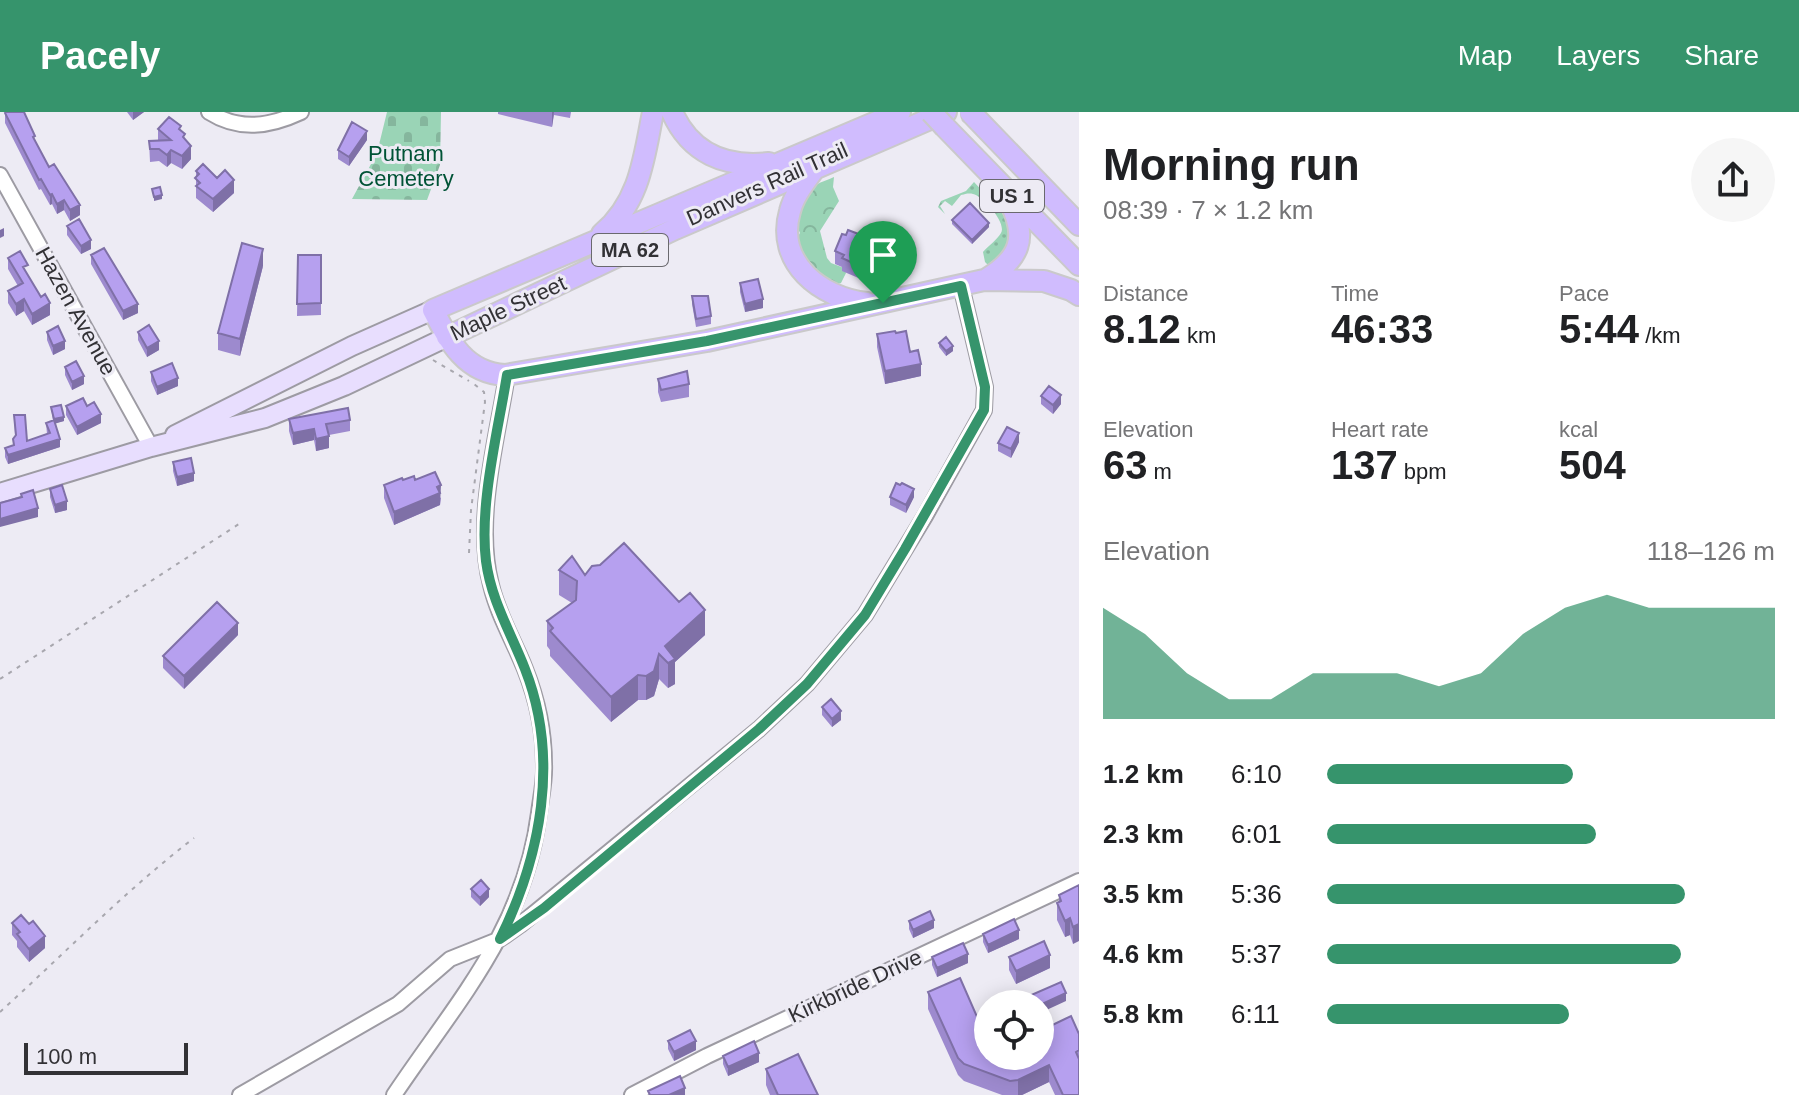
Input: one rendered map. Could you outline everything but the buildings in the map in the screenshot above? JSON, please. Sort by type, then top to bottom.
[{"type":"main road","points":[[586,246],[620,217],[634,195],[653,112]]},
{"type":"main road","points":[[672,112],[695,147],[711,156],[729,162],[756,164],[809,161],[788,216],[788,237],[794,258],[808,278],[824,290],[848,300],[883,303]]},
{"type":"main road","name":"Maple Street","points":[[0,493],[151,447],[240,425],[308,402],[451,343],[900,112]]},
{"type":"main road","name":"US 1","points":[[971,113],[1079,225]]},
{"type":"main road","name":"Maple Street","points":[[151,447],[339,352],[586,246],[809,161],[941,117]]},
{"type":"main road","name":"US 1","points":[[941,117],[994,178],[1079,265]]},
{"type":"main road","points":[[984,280],[1015,255],[1020,234],[1015,211],[994,178]]},
{"type":"main road","points":[[1049,194],[1079,214]]},
{"type":"main road","points":[[433,310],[463,358],[480,370],[507,375],[680,346],[984,280],[1044,281],[1079,295]]},
{"type":"street","points":[[209,112],[223,121],[252,126],[283,120],[301,112]]},
{"type":"street","name":"Hazen Avenue","points":[[0,175],[151,447]]},
{"type":"street","points":[[240,1095],[398,1004],[450,959],[500,939],[544,908],[759,729],[807,684],[865,615],[984,410],[985,387],[961,286]]},
{"type":"street","points":[[394,1095],[482,970],[500,939],[523,888],[536,838],[544,765],[533,691],[499,612],[486,563],[485,521],[507,375]]},
{"type":"street","name":"Kirkbride Drive","points":[[632,1095],[707,1056],[1079,881]]},
{"type":"path","points":[[451,343],[433,360],[476,385],[484,392],[485,402],[471,510],[469,553]]},
{"type":"path","points":[[0,679],[242,522]]},
{"type":"path","points":[[0,1012],[135,885],[194,838]]},
{"type":"green space","name":"Putnam Cemetery","points":[[387,112],[441,112],[440,165],[427,200],[352,199],[377,153]]},
{"type":"green space","points":[[834,177],[833,187],[839,201],[820,231],[827,258],[844,268],[846,273],[841,283],[835,285],[811,268],[812,264],[802,254],[797,238],[800,233],[797,213],[806,194],[816,185]]},
{"type":"green space","points":[[974,182],[1002,213],[1011,234],[1002,255],[989,266],[983,252],[1002,229],[993,210],[970,194],[961,195],[952,206],[945,201],[940,206],[945,214],[938,207],[941,201],[966,191]]},
{"type":"route","points":[[961,286],[986,398],[980,420],[892,572],[853,631],[807,684],[759,729],[544,908],[500,939],[523,888],[530,863],[536,838],[544,765],[533,691],[499,612],[486,563],[485,521],[507,375],[680,346],[883,303],[961,286]]}]
